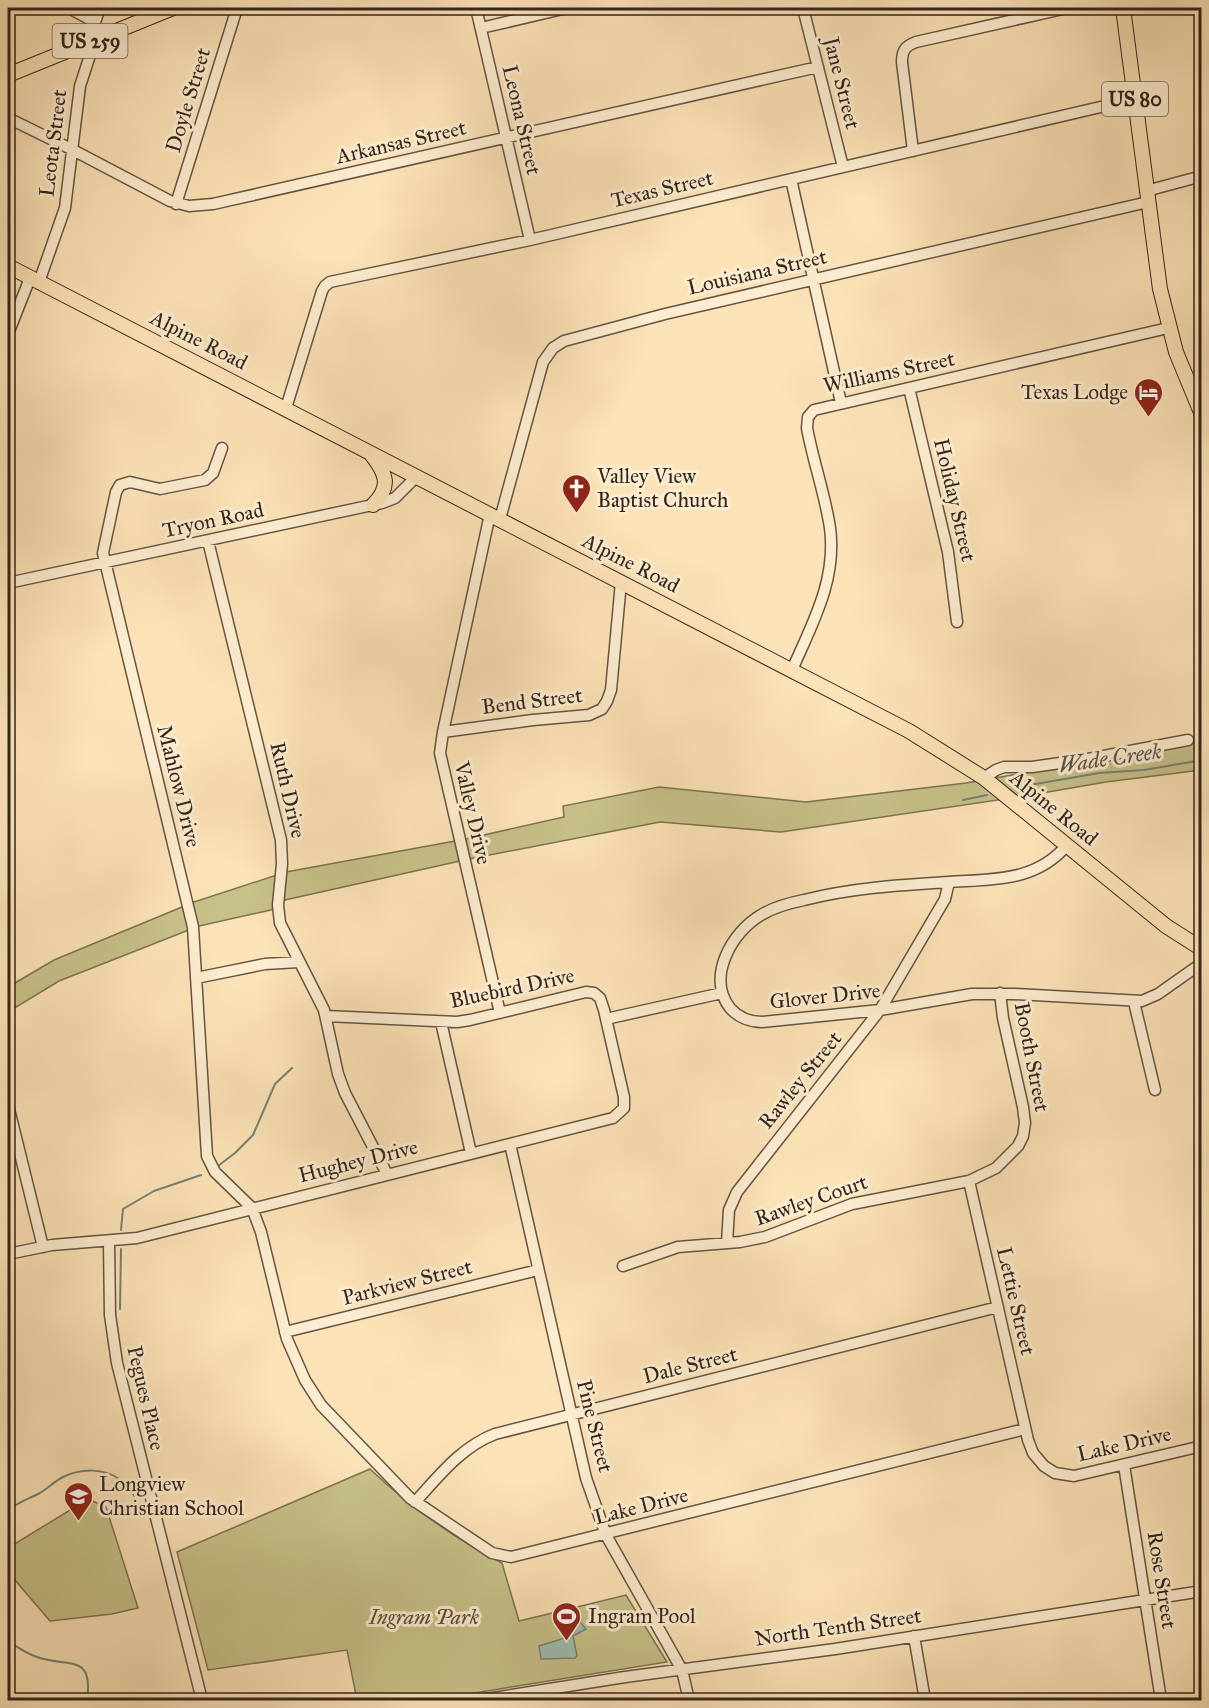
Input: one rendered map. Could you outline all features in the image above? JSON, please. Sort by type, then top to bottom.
[{"type":"main road","name":"US 259","points":[[8,75],[173,8]]},
{"type":"main road","name":"US 80","points":[[1123,8],[1157,275],[1168,328],[1202,415]]},
{"type":"main road","name":"Alpine Road","points":[[8,266],[921,737],[984,778],[1166,926],[1202,949]]},
{"type":"main road","points":[[370,452],[380,465],[385,484],[383,492],[373,505]]},
{"type":"street","points":[[69,8],[95,22]]},
{"type":"street","name":"Leota Street","points":[[8,334],[65,208],[80,86],[94,40],[95,22],[100,8]]},
{"type":"street","name":"Doyle Street","points":[[177,204],[237,8]]},
{"type":"street","name":"Leona Street","points":[[476,8],[530,240]]},
{"type":"street","points":[[481,28],[567,8]]},
{"type":"street","name":"Jane Street","points":[[803,8],[843,167]]},
{"type":"street","points":[[912,151],[902,62],[903,51],[909,45],[1067,8]]},
{"type":"street","name":"Arkansas Street","points":[[8,118],[177,204],[189,206],[213,204],[818,67]]},
{"type":"street","name":"Texas Street","points":[[286,408],[322,291],[327,283],[530,240],[1135,99]]},
{"type":"street","name":"Louisiana Street","points":[[495,517],[543,362],[556,345],[574,337],[665,314],[1147,196],[1202,176]]},
{"type":"street","points":[[791,179],[841,403]]},
{"type":"street","name":"Williams Street","points":[[792,670],[821,604],[831,558],[829,522],[807,431],[810,414],[817,408],[1168,328]]},
{"type":"street","name":"Holiday Street","points":[[909,388],[948,552],[957,622]]},
{"type":"street","name":"Mahlow Drive","points":[[222,448],[213,473],[206,480],[166,489],[130,482],[120,485],[116,492],[104,546],[104,563],[191,917],[207,1156],[215,1172],[252,1208]]},
{"type":"street","name":"Tryon Road","points":[[8,584],[373,505],[395,498],[417,476]]},
{"type":"street","name":"Valley Drive","points":[[495,517],[440,748],[441,762],[501,1013]]},
{"type":"street","name":"Ruth Drive","points":[[208,541],[281,840],[282,864],[278,906],[280,923],[326,1016],[341,1083],[387,1174]]},
{"type":"street","name":"Bend Street","points":[[443,732],[533,720],[579,717],[594,714],[602,709],[611,690],[621,582]]},
{"type":"street","points":[[984,778],[1004,767],[1032,767],[1188,740]]},
{"type":"street","points":[[606,1019],[722,993],[721,970],[728,950],[745,927],[768,911],[781,906],[842,891],[1002,878],[1023,874],[1051,861],[1067,845]]},
{"type":"street","name":"Rawley Street","points":[[727,1243],[729,1210],[736,1192],[880,1010],[945,899],[949,882]]},
{"type":"street","points":[[196,978],[270,964],[299,962]]},
{"type":"street","name":"Glover Drive","points":[[722,993],[735,1013],[758,1022],[880,1010],[963,995],[1000,993],[1134,1002],[1146,1000],[1158,994],[1202,963]]},
{"type":"street","name":"Bluebird Drive","points":[[326,1016],[441,1022],[470,1020],[592,992],[600,998],[606,1019]]},
{"type":"street","name":"Booth Street","points":[[1000,993],[1003,1018],[1023,1107],[1025,1128]]},
{"type":"street","points":[[1134,1002],[1155,1090]]},
{"type":"street","name":"Hughey Drive","points":[[8,1254],[43,1247],[137,1238],[613,1118],[622,1111],[624,1097],[606,1019]]},
{"type":"street","points":[[441,1022],[471,1153]]},
{"type":"street","points":[[8,1106],[43,1247]]},
{"type":"street","name":"Rawley Court","points":[[623,1266],[674,1248],[771,1236],[837,1208],[858,1202],[969,1181],[986,1174],[1008,1159],[1018,1146],[1025,1128]]},
{"type":"street","name":"Pine Street","points":[[510,1144],[586,1478],[606,1535],[682,1670],[689,1701]]},
{"type":"street","name":"Lettie Street","points":[[969,1181],[1025,1429]]},
{"type":"street","name":"Lake Drive","points":[[252,1208],[261,1232],[285,1332],[300,1370],[321,1405],[405,1494],[499,1556],[522,1556],[1025,1429],[1029,1444],[1044,1466],[1055,1473],[1079,1476],[1202,1446]]},
{"type":"street","name":"Pegues Place","points":[[109,1241],[110,1315],[117,1363],[202,1701]]},
{"type":"street","name":"Parkview Street","points":[[285,1332],[538,1270]]},
{"type":"street","name":"Dale Street","points":[[415,1502],[460,1455],[479,1441],[500,1432],[998,1307]]},
{"type":"street","name":"Rose Street","points":[[1124,1465],[1161,1701]]},
{"type":"street","name":"North Tenth Street","points":[[480,1701],[1202,1591]]},
{"type":"street","points":[[914,1636],[925,1701]]},
{"type":"green space","points":[[1201,742],[1201,770],[1106,782],[781,832],[660,822],[469,859],[285,900],[271,910],[199,926],[59,981],[8,1012],[8,987],[54,960],[194,902],[286,872],[466,839],[564,817],[563,806],[659,787],[806,802],[966,783]]},
{"type":"green space","name":"Ingram Park","points":[[370,1469],[433,1521],[502,1563],[519,1621],[626,1595],[667,1662],[431,1700],[357,1700],[347,1650],[208,1670],[177,1552]]},
{"type":"green space","points":[[88,1499],[106,1507],[138,1608],[112,1614],[50,1621],[8,1572],[8,1548]]},
{"type":"shaded area","points":[[570,1619],[580,1622],[586,1629],[573,1636],[577,1656],[575,1658],[541,1659],[539,1646],[568,1637]]},
{"type":"waterway","name":"Wade Creek","points":[[1024,786],[1099,773],[1144,770],[1202,760]]},
{"type":"waterway","name":"Wade Creek","points":[[963,800],[987,795]]},
{"type":"waterway","points":[[218,1166],[253,1135],[275,1084],[292,1068]]},
{"type":"waterway","points":[[121,1230],[123,1209],[154,1191],[201,1175]]},
{"type":"waterway","points":[[120,1309],[121,1249]]},
{"type":"waterway","points":[[8,1511],[40,1493],[57,1480],[85,1471],[100,1471],[114,1476],[121,1480],[136,1498],[142,1498]]},
{"type":"waterway","points":[[8,1641],[33,1656],[82,1668],[88,1685],[87,1700]]},
{"type":"place","name":"Texas Lodge","points":[[1149,418]]},
{"type":"place","name":"Valley View Baptist Church","points":[[576,514]]},
{"type":"place","name":"Longview Christian School","points":[[78,1522]]},
{"type":"place","name":"Ingram Pool","points":[[567,1642]]}]
